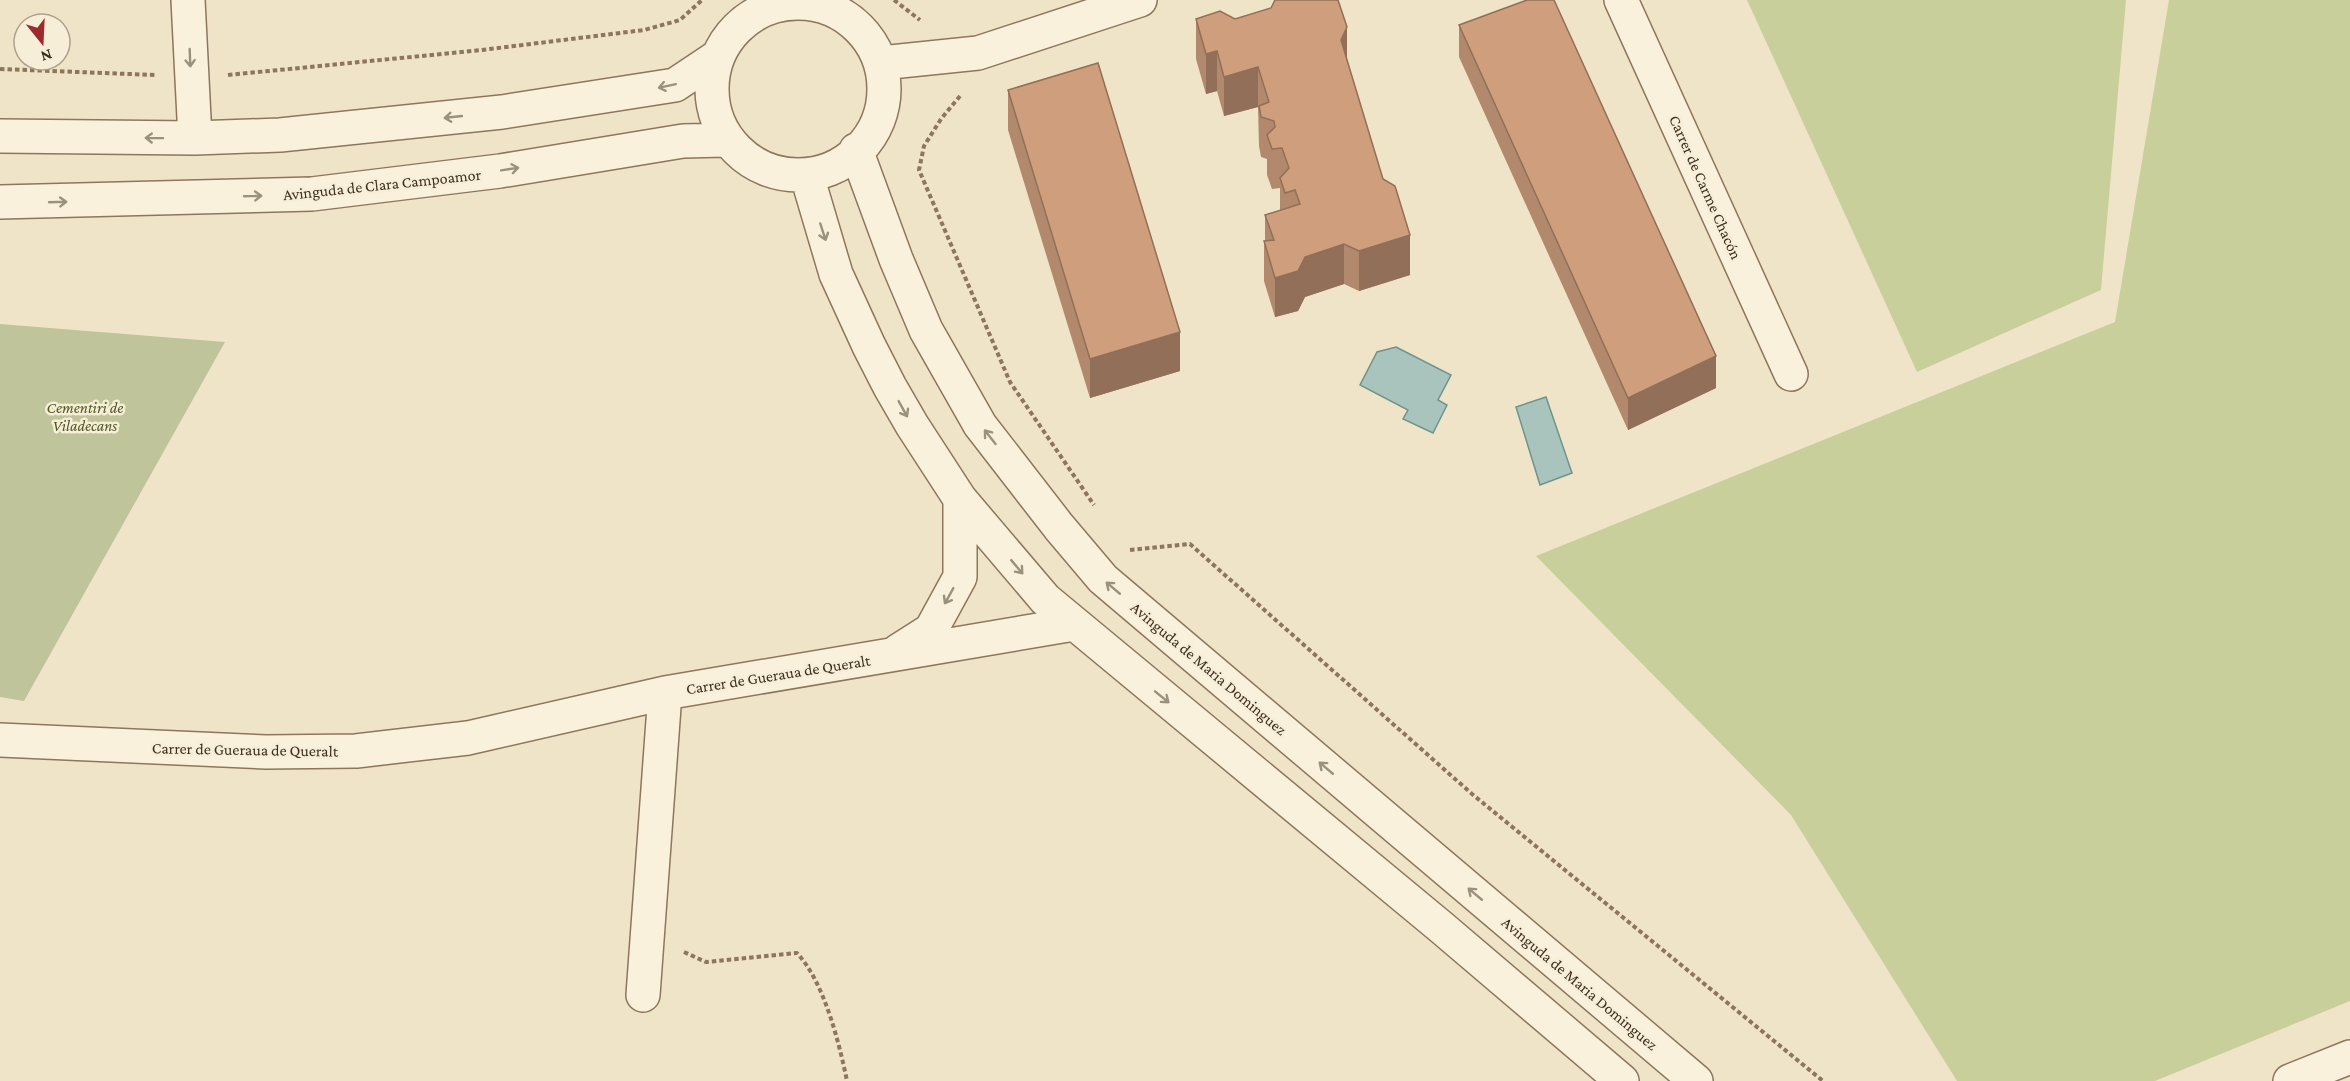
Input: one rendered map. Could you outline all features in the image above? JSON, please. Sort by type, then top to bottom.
[{"type":"street","points":[[188,0],[195,138]]},
{"type":"street","points":[[881,63],[978,53],[1140,0]]},
{"type":"street","name":"Carrer de Carme Chacón","points":[[1621,0],[1791,374]]},
{"type":"street","points":[[0,136],[195,138],[280,135],[502,112],[640,91],[675,85],[717,57],[732,36],[750,18],[775,4],[800,3],[826,7],[834,11],[850,20],[869,39],[881,63],[884,87],[881,110],[871,132],[856,150],[836,166],[807,176],[783,175],[762,169],[741,158],[725,140],[715,109],[712,83],[717,57]]},
{"type":"street","name":"Avinguda de Clara Campoamor","points":[[0,202],[312,195],[501,171],[683,141],[725,140]]},
{"type":"street","name":"Avinguda de Maria Dominguez","points":[[856,150],[896,259],[936,349],[981,425],[1059,527],[1103,579],[1696,1081]]},
{"type":"street","points":[[807,176],[836,274],[868,346],[912,425],[960,499],[1045,600],[1442,927],[1622,1081]]},
{"type":"street","name":"Carrer de Gueraua de Queralt","points":[[892,655],[931,630],[960,577],[960,499]]},
{"type":"street","name":"Carrer de Gueraua de Queralt","points":[[0,740],[266,752],[356,751],[468,738],[664,693],[1074,624]]},
{"type":"street","name":"Carrer de Gueraua de Queralt","points":[[643,995],[664,693]]},
{"type":"street","points":[[2290,1081],[2350,1056]]},
{"type":"path","points":[[0,69],[191,76],[239,74],[482,50],[644,30],[680,20],[702,0]]},
{"type":"path","points":[[894,0],[917,19],[928,22]]},
{"type":"path","points":[[978,53],[981,89],[957,97],[924,146],[919,170],[1010,382],[1100,513]]},
{"type":"path","points":[[1127,550],[1190,544],[1472,794],[1822,1081]]},
{"type":"path","points":[[648,936],[706,962],[797,953],[808,966],[839,1039],[848,1081]]},
{"type":"green space","points":[[1747,0],[2126,0],[2101,290],[1917,372]]},
{"type":"green space","points":[[2169,0],[2350,0],[2350,1001],[2155,1081],[1957,1081],[1791,815],[1536,556],[2115,322]]},
{"type":"green space","name":"Cementiri de Viladecans","points":[[0,324],[225,342],[24,701],[0,697]]},
{"type":"water","points":[[1396,347],[1451,375],[1438,400],[1447,405],[1433,433],[1403,419],[1408,410],[1360,385],[1377,352]]},
{"type":"water","points":[[1546,397],[1572,473],[1540,485],[1516,407]]},
{"type":"building","points":[[1275,0],[1338,0],[1347,27],[1341,40],[1383,179],[1395,186],[1410,235],[1359,251],[1344,244],[1305,257],[1298,271],[1275,278],[1264,241],[1274,240],[1265,215],[1300,204],[1295,190],[1285,193],[1280,178],[1289,168],[1282,148],[1272,149],[1267,135],[1275,127],[1274,121],[1261,117],[1259,106],[1269,102],[1258,67],[1224,77],[1217,51],[1206,54],[1196,19],[1220,11],[1235,19],[1271,8]]},
{"type":"building","points":[[1527,0],[1554,0],[1716,356],[1628,398],[1459,25]]},
{"type":"building","points":[[1098,63],[1180,332],[1090,359],[1008,90]]}]
